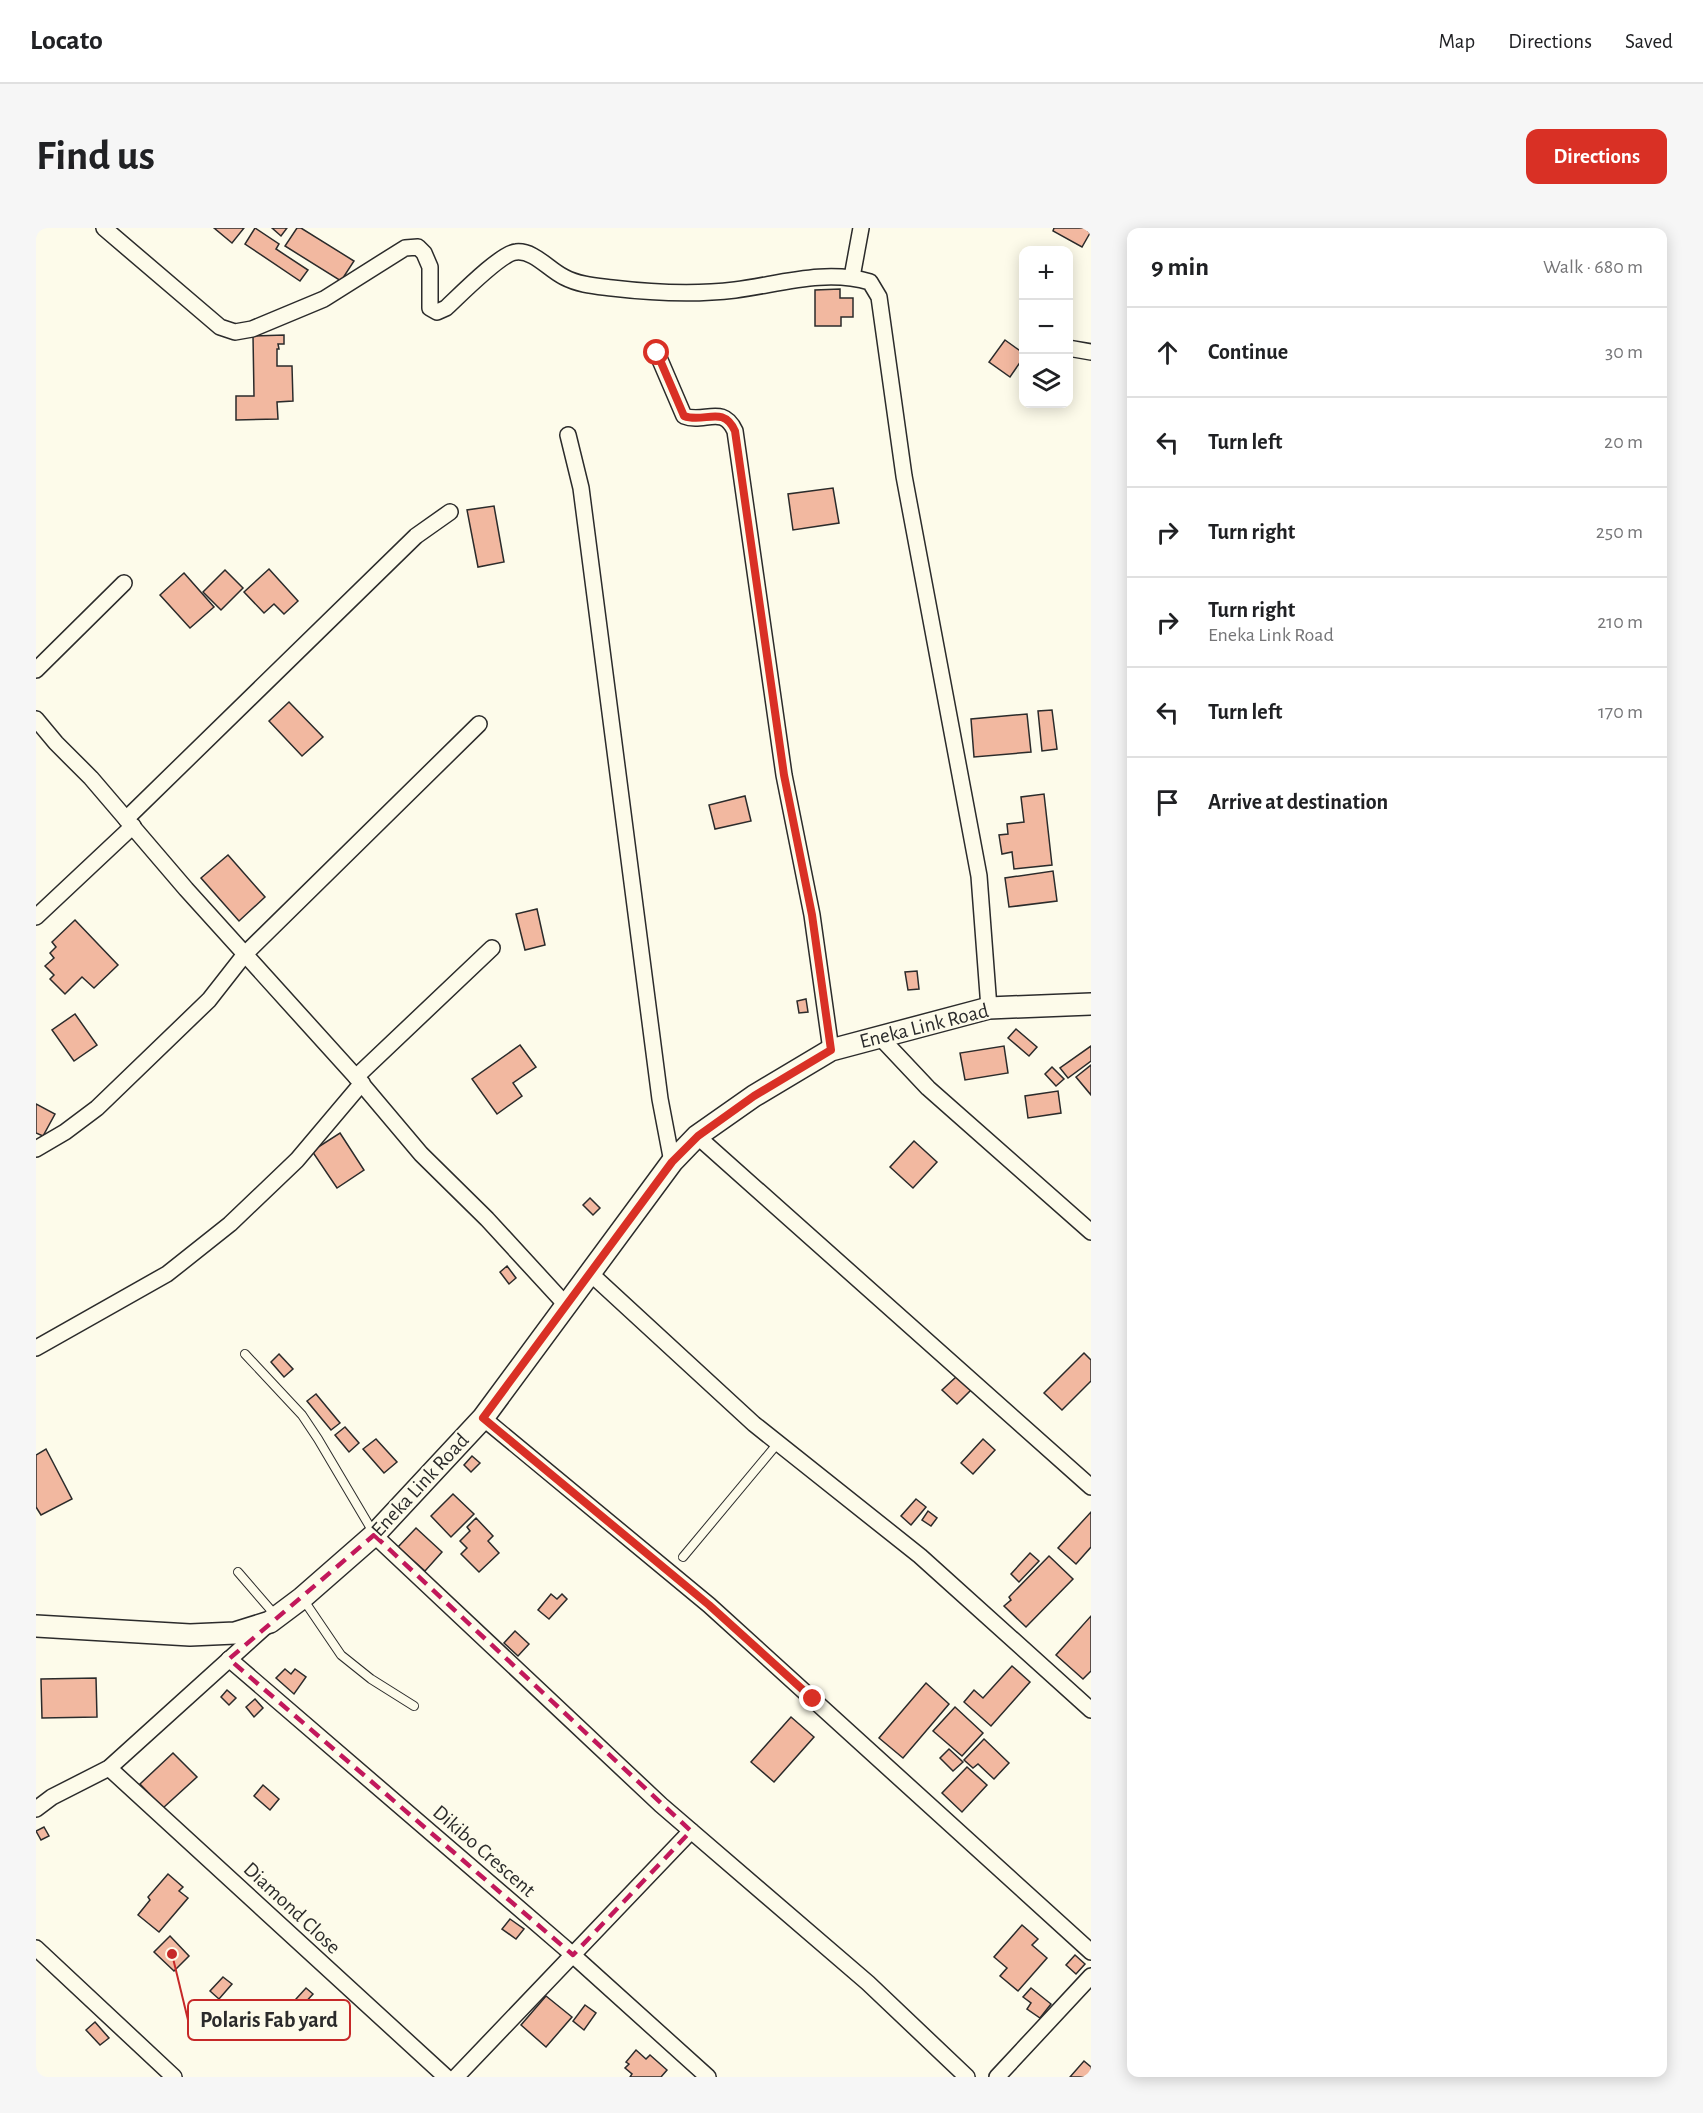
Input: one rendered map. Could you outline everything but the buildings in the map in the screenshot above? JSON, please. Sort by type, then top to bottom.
[{"type":"street","points":[[104,228],[220,327],[235,332],[252,328],[324,299],[405,248],[418,247],[428,261],[430,308],[437,312],[446,308],[504,256],[517,252],[531,255],[562,276],[576,282],[651,292],[697,293],[736,290],[790,279],[852,277],[870,282],[879,297],[904,476],[979,876],[989,1008]]},
{"type":"street","points":[[852,277],[861,228]]},
{"type":"street","points":[[1073,349],[1091,352]]},
{"type":"street","points":[[657,353],[684,416],[691,419],[724,417],[731,422],[735,431],[784,775],[812,915],[831,1050]]},
{"type":"street","points":[[568,435],[581,488],[660,1099],[672,1162]]},
{"type":"street","points":[[36,917],[416,536],[450,512]]},
{"type":"street","points":[[36,670],[124,583]]},
{"type":"street","points":[[36,719],[359,1080],[422,1154],[487,1219],[566,1305]]},
{"type":"street","points":[[36,1149],[65,1132],[97,1108],[209,999],[245,954],[479,723]]},
{"type":"street","points":[[36,1348],[167,1274],[230,1224],[297,1160],[359,1080],[492,948]]},
{"type":"street","name":"Eneka Link Road","points":[[36,1626],[190,1635],[235,1633],[273,1619],[302,1598],[374,1535],[483,1418],[672,1162],[698,1136],[754,1096],[831,1050],[989,1008],[1091,1004]]},
{"type":"street","points":[[879,1036],[928,1088],[1091,1232]]},
{"type":"street","points":[[698,1136],[1091,1487]]},
{"type":"street","points":[[591,1274],[754,1424],[920,1556],[1091,1710]]},
{"type":"street","points":[[483,1418],[709,1605],[1091,1952]]},
{"type":"street","points":[[374,1535],[662,1805],[868,1983],[967,2077]]},
{"type":"street","points":[[36,1809],[52,1797],[110,1768],[273,1619]]},
{"type":"street","name":"Dikibo Crescent","points":[[229,1659],[573,1955],[708,2077]]},
{"type":"street","name":"Diamond Close","points":[[110,1768],[446,2077]]},
{"type":"street","points":[[36,1798],[52,1797]]},
{"type":"street","points":[[456,2077],[691,1831]]},
{"type":"street","points":[[36,1948],[174,2077]]},
{"type":"street","points":[[997,2077],[1091,1976]]},
{"type":"lane","points":[[245,1354],[302,1415],[374,1535]]},
{"type":"lane","points":[[683,1557],[778,1443]]},
{"type":"lane","points":[[238,1572],[273,1619]]},
{"type":"lane","points":[[302,1598],[341,1655],[370,1679],[414,1706]]},
{"type":"highlighted area","points":[[374,1535],[691,1831],[573,1955],[229,1659]]},
{"type":"place","name":"Polaris Fab yard","points":[[172,1954]]},
{"type":"route","points":[[657,353],[684,416],[691,419],[724,417],[731,422],[735,431],[784,775],[812,915],[831,1050],[754,1096],[698,1136],[672,1162],[483,1418],[709,1605],[813,1699]]}]
